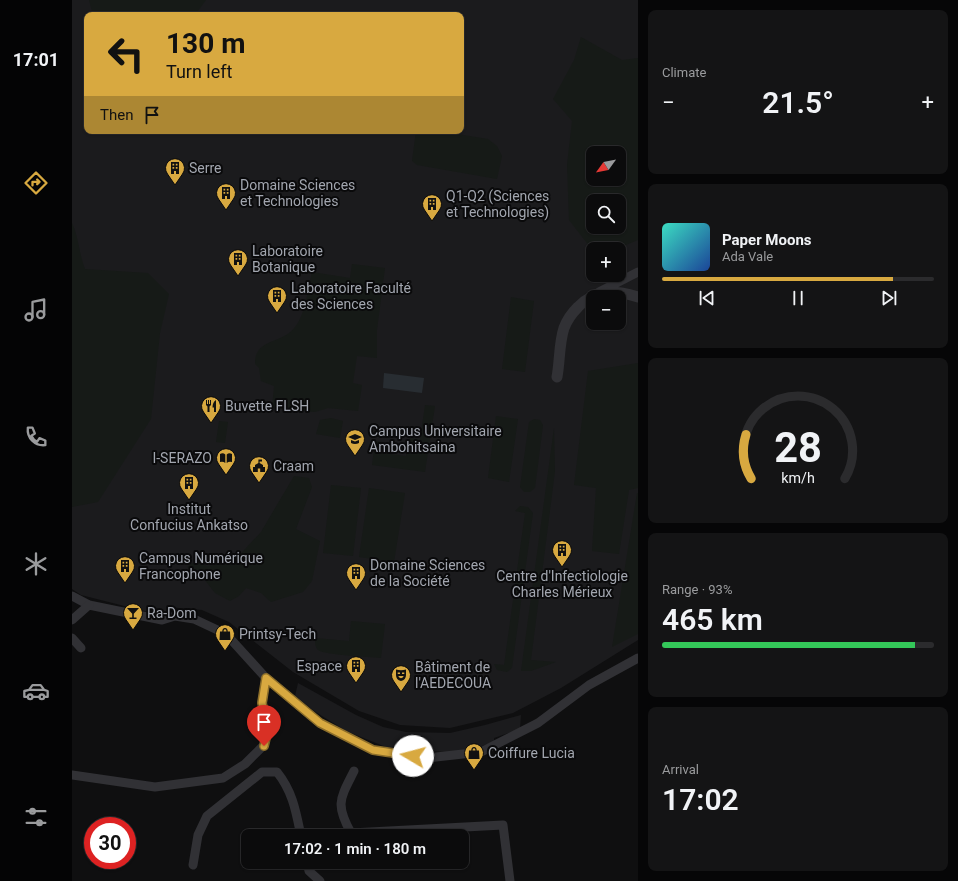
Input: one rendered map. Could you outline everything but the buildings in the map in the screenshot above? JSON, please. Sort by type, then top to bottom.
[{"type":"street","points":[[603,290],[638,272]]},
{"type":"street","points":[[626,294],[638,297]]},
{"type":"street","points":[[557,377],[564,328],[571,314],[586,299]]},
{"type":"street","points":[[72,596],[89,605],[162,620],[176,616],[194,619],[226,634],[266,678],[320,723],[373,750],[427,758],[481,752],[538,723],[589,685],[638,658]]},
{"type":"street","points":[[72,620],[89,605]]},
{"type":"street","points":[[72,638],[81,648]]},
{"type":"street","points":[[72,775],[155,787],[223,778],[245,764],[264,746],[268,730],[262,703],[266,678]]},
{"type":"street","points":[[354,771],[342,796],[342,816],[351,833],[503,825],[510,881]]},
{"type":"street","points":[[193,865],[198,834],[207,816],[262,772],[277,772],[286,783],[293,800],[299,829]]},
{"type":"street","points":[[309,869],[320,881]]},
{"type":"shaded area","name":"Campus Universitaire Ambohitsaina","points":[[72,0],[638,0],[638,640],[561,688],[513,713],[450,728],[400,725],[359,711],[293,672],[229,622],[202,610],[168,607],[164,616],[81,595],[72,589]]},
{"type":"shaded area","points":[[89,0],[206,0],[197,12],[92,12]]},
{"type":"shaded area","points":[[581,37],[622,60],[638,58],[638,240],[626,245],[626,242],[586,242],[569,220],[567,165],[572,121],[553,99],[574,60]]},
{"type":"shaded area","points":[[416,134],[457,134],[488,139],[497,146],[502,156],[497,179],[417,165],[412,161]]},
{"type":"shaded area","points":[[72,223],[85,269],[148,273],[169,294],[160,333],[151,419],[98,502],[72,507]]},
{"type":"shaded area","points":[[352,264],[385,268],[377,330],[377,358],[357,356],[353,383],[362,385],[358,411],[328,408],[315,412],[272,408],[274,386],[261,381],[259,368],[255,364],[258,351],[266,344],[283,337],[295,327],[305,305],[312,272],[350,278]]},
{"type":"shaded area","points":[[511,297],[534,301],[525,372],[502,369]]},
{"type":"shaded area","points":[[638,363],[638,488],[629,490],[619,554],[592,551],[596,488],[574,485],[588,371]]},
{"type":"shaded area","points":[[384,373],[424,378],[422,393],[383,388]]},
{"type":"shaded area","points":[[425,405],[435,406],[425,472],[372,465],[375,441],[383,442],[383,453],[406,456],[408,441],[410,438],[420,439]]},
{"type":"shaded area","points":[[496,416],[518,419],[509,482],[488,478]]},
{"type":"shaded area","points":[[331,418],[343,421],[340,438],[316,434],[320,420]]},
{"type":"shaded area","points":[[534,419],[540,420],[543,425],[535,488],[530,492],[524,492],[520,487],[529,422]]},
{"type":"shaded area","points":[[219,421],[228,422],[225,443],[216,442]]},
{"type":"shaded area","points":[[554,428],[555,471],[531,660],[556,662],[531,671],[521,671]]},
{"type":"shaded area","points":[[294,476],[309,478],[312,487],[296,529],[320,541],[312,581],[303,592],[271,602],[261,593],[246,588],[239,596],[230,601],[215,593],[204,579],[187,567],[192,563],[201,563],[207,566],[233,562],[261,532]]},
{"type":"shaded area","points":[[331,485],[361,488],[353,556],[323,553]]},
{"type":"shaded area","points":[[369,488],[405,493],[394,562],[359,557]]},
{"type":"shaded area","points":[[637,493],[638,634],[612,647]]},
{"type":"shaded area","points":[[520,506],[528,507],[533,513],[512,668],[507,672],[497,670],[494,664],[504,665],[525,513],[515,511]]},
{"type":"shaded area","points":[[351,621],[385,624],[381,658],[348,656],[322,652],[317,649],[315,638],[349,641]]},
{"type":"shaded area","points":[[298,683],[356,715],[383,727],[406,732],[450,733],[521,715],[520,729],[494,738],[494,742],[479,747],[450,752],[418,751],[386,747],[346,731],[314,711],[295,696]]},
{"type":"place","name":"Serre","points":[[175,185]]},
{"type":"place","name":"Domaine Sciences et Technologies","points":[[226,210]]},
{"type":"place","name":"Q1-Q2 (Sciences et Technologies)","points":[[432,221]]},
{"type":"place","name":"Laboratoire Botanique","points":[[238,276]]},
{"type":"place","name":"Laboratoire Faculté des Sciences","points":[[277,313]]},
{"type":"place","name":"Buvette FLSH","points":[[211,423]]},
{"type":"place","name":"Campus Universitaire Ambohitsaina","points":[[355,456]]},
{"type":"place","name":"I-SERAZO","points":[[226,475]]},
{"type":"place","name":"Craam","points":[[259,483]]},
{"type":"place","name":"Institut Confucius Ankatso","points":[[189,500]]},
{"type":"place","name":"Centre d'Infectiologie Charles Mérieux","points":[[562,567]]},
{"type":"place","name":"Campus Numérique Francophone","points":[[125,583]]},
{"type":"place","name":"Domaine Sciences de la Société","points":[[356,590]]},
{"type":"place","name":"Ra-Dom","points":[[133,630]]},
{"type":"place","name":"Printsy-Tech","points":[[225,651]]},
{"type":"place","name":"Espace","points":[[356,683]]},
{"type":"place","name":"Bâtiment de l'AEDECOUA","points":[[401,692]]},
{"type":"place","name":"Coiffure Lucia","points":[[474,770]]},
{"type":"route","points":[[264,746],[268,730],[262,703],[266,678],[320,723],[373,750],[413,756]]}]
